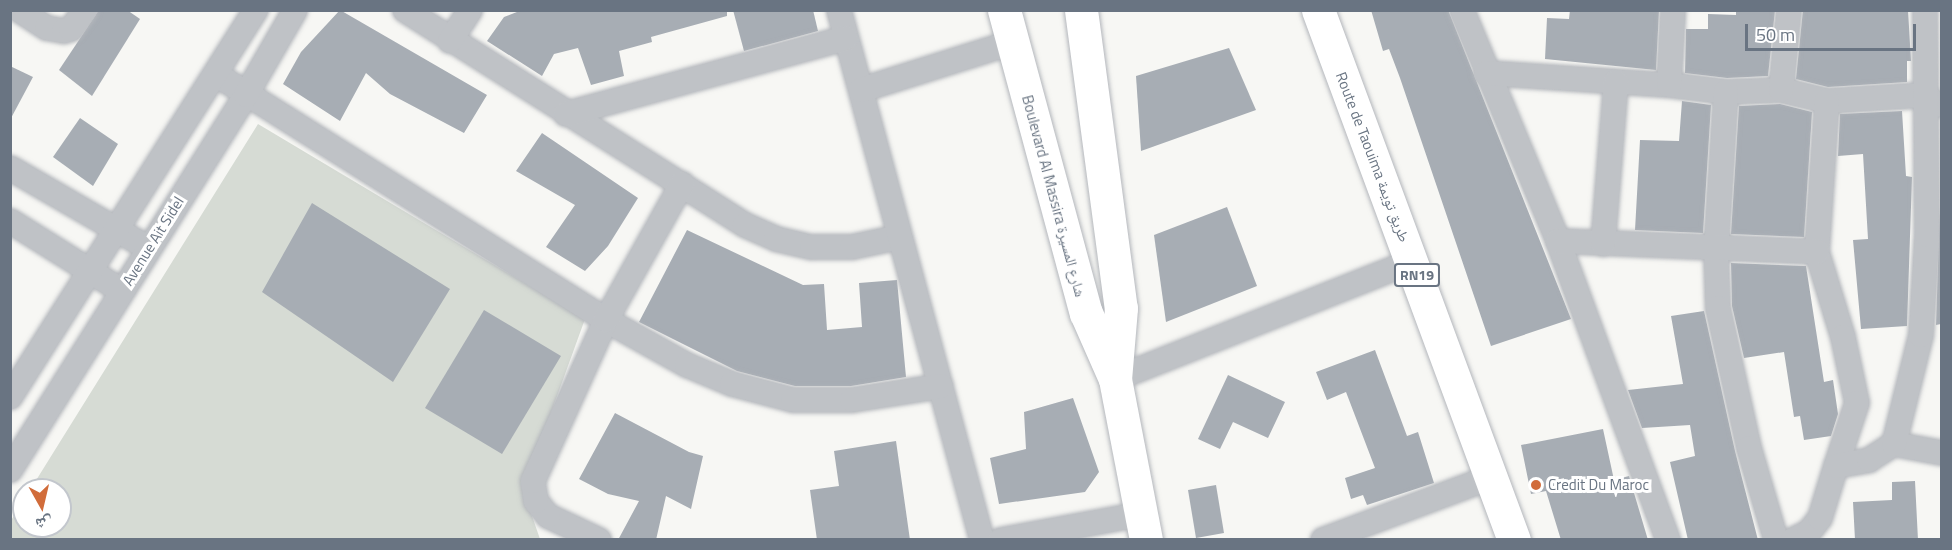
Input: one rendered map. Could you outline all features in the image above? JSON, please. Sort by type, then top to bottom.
[{"type":"main road","name":"Boulevard Al Massira شارع المسيرة","points":[[1004,10],[1086,313],[1115,379],[1143,527]]},
{"type":"main road","name":"Boulevard Al Massira شارع المسيرة","points":[[1081,10],[1121,308],[1115,379]]},
{"type":"main road","name":"Route de Taouima طريق تويمة","points":[[1318,10],[1413,261],[1489,478],[1514,540]]},
{"type":"street","points":[[19,10],[47,28],[64,31],[71,29],[85,10]]},
{"type":"street","name":"Avenue Ait Sidel","points":[[10,470],[246,95],[295,10]]},
{"type":"street","points":[[405,10],[566,114],[776,239],[812,247],[852,247],[900,237]]},
{"type":"street","points":[[450,41],[470,10]]},
{"type":"street","points":[[839,10],[982,540]]},
{"type":"street","points":[[1462,10],[1486,73],[1558,241],[1668,540]]},
{"type":"street","points":[[1669,85],[1673,10]]},
{"type":"street","points":[[1781,90],[1790,10]]},
{"type":"street","points":[[1836,466],[1869,460],[1894,444],[1931,337],[1934,236],[1933,101],[1925,10]]},
{"type":"street","points":[[10,398],[115,230],[217,75],[254,11]]},
{"type":"street","points":[[566,114],[846,38]]},
{"type":"street","points":[[861,90],[1013,42]]},
{"type":"street","points":[[1486,73],[1669,85],[1726,92],[1781,90],[1827,101],[1933,101]]},
{"type":"street","points":[[217,75],[606,320],[705,373],[793,400],[852,400],[940,386]]},
{"type":"street","points":[[1603,244],[1616,83]]},
{"type":"street","points":[[1726,92],[1716,249],[1718,308],[1749,448],[1776,540]]},
{"type":"street","points":[[1793,540],[1809,532],[1820,518],[1857,403],[1843,337],[1817,252],[1827,101]]},
{"type":"street","points":[[10,168],[148,248]]},
{"type":"street","points":[[599,540],[548,516],[536,501],[533,481],[606,320],[682,184]]},
{"type":"street","points":[[10,221],[122,291]]},
{"type":"street","points":[[1558,241],[1817,252]]},
{"type":"street","points":[[1115,379],[1413,261]]},
{"type":"street","points":[[1894,444],[1941,453]]},
{"type":"street","points":[[1323,540],[1489,478]]},
{"type":"street","points":[[1001,540],[1143,527]]},
{"type":"shaded area","points":[[258,124],[585,319],[523,490],[540,539],[11,540],[10,522],[12,519],[12,538],[72,538],[72,478],[37,478]]},
{"type":"building","points":[[99,10],[127,10],[140,19],[92,96],[59,70]]},
{"type":"building","points":[[340,10],[487,95],[464,133],[390,94],[366,73],[340,121],[283,84],[301,52]]},
{"type":"building","points":[[522,10],[727,10],[727,16],[651,37],[652,42],[619,51],[624,76],[591,85],[578,48],[554,54],[542,76],[487,41],[504,17]]},
{"type":"building","points":[[733,10],[813,10],[818,31],[744,51]]},
{"type":"building","points":[[1371,10],[1448,10],[1571,319],[1491,346],[1400,78],[1389,49],[1383,51]]},
{"type":"building","points":[[1570,10],[1659,10],[1656,70],[1545,59],[1547,18],[1569,19]]},
{"type":"building","points":[[1736,10],[1775,10],[1768,76],[1727,78],[1685,73],[1686,29],[1708,29],[1708,14],[1736,15]]},
{"type":"building","points":[[1803,10],[1908,10],[1911,61],[1907,61],[1907,82],[1828,87],[1796,79]]},
{"type":"building","points":[[1229,48],[1256,110],[1141,151],[1136,76]]},
{"type":"building","points":[[10,66],[33,77],[10,120]]},
{"type":"building","points":[[1682,101],[1711,105],[1703,233],[1635,230],[1640,140],[1679,141]]},
{"type":"building","points":[[1780,104],[1812,112],[1804,237],[1731,234],[1739,106]]},
{"type":"building","points":[[1902,111],[1906,176],[1912,177],[1907,326],[1861,329],[1853,240],[1868,239],[1863,154],[1838,156],[1840,114]]},
{"type":"building","points":[[80,118],[118,144],[93,186],[53,157]]},
{"type":"building","points":[[542,133],[638,198],[608,246],[585,271],[546,247],[575,205],[516,171]]},
{"type":"building","points":[[1941,177],[1941,324],[1936,325]]},
{"type":"building","points":[[312,203],[450,289],[393,382],[262,292]]},
{"type":"building","points":[[1227,207],[1257,286],[1166,322],[1154,235]]},
{"type":"building","points":[[687,230],[803,285],[824,284],[827,330],[862,327],[859,283],[897,280],[906,377],[851,386],[795,386],[737,371],[639,322]]},
{"type":"building","points":[[1731,263],[1806,266],[1824,382],[1833,380],[1838,414],[1831,436],[1804,440],[1800,416],[1794,417],[1784,352],[1744,358],[1732,306]]},
{"type":"building","points":[[484,310],[561,356],[502,454],[425,408]]},
{"type":"building","points":[[1704,311],[1735,451],[1758,540],[1688,540],[1670,462],[1695,456],[1690,425],[1642,428],[1628,390],[1683,384],[1671,316]]},
{"type":"building","points":[[1375,350],[1407,436],[1418,432],[1434,483],[1367,505],[1363,495],[1351,499],[1345,478],[1375,468],[1346,392],[1327,400],[1316,372]]},
{"type":"building","points":[[1228,375],[1285,402],[1268,438],[1233,422],[1220,449],[1198,439]]},
{"type":"building","points":[[1073,398],[1099,472],[1085,492],[999,504],[990,458],[1026,449],[1024,412]]},
{"type":"building","points":[[615,413],[689,452],[703,456],[691,509],[666,496],[656,540],[618,540],[639,501],[608,494],[579,479]]},
{"type":"building","points":[[1603,429],[1614,480],[1629,476],[1648,540],[1561,540],[1546,491],[1531,494],[1521,445]]},
{"type":"building","points":[[896,441],[910,540],[817,540],[810,490],[839,486],[834,451]]},
{"type":"building","points":[[1915,481],[1918,540],[1855,540],[1853,502],[1892,500],[1892,482]]},
{"type":"building","points":[[1216,485],[1224,533],[1196,538],[1188,490]]},
{"type":"place","name":"Credit Du Maroc","points":[[1536,485]]}]
